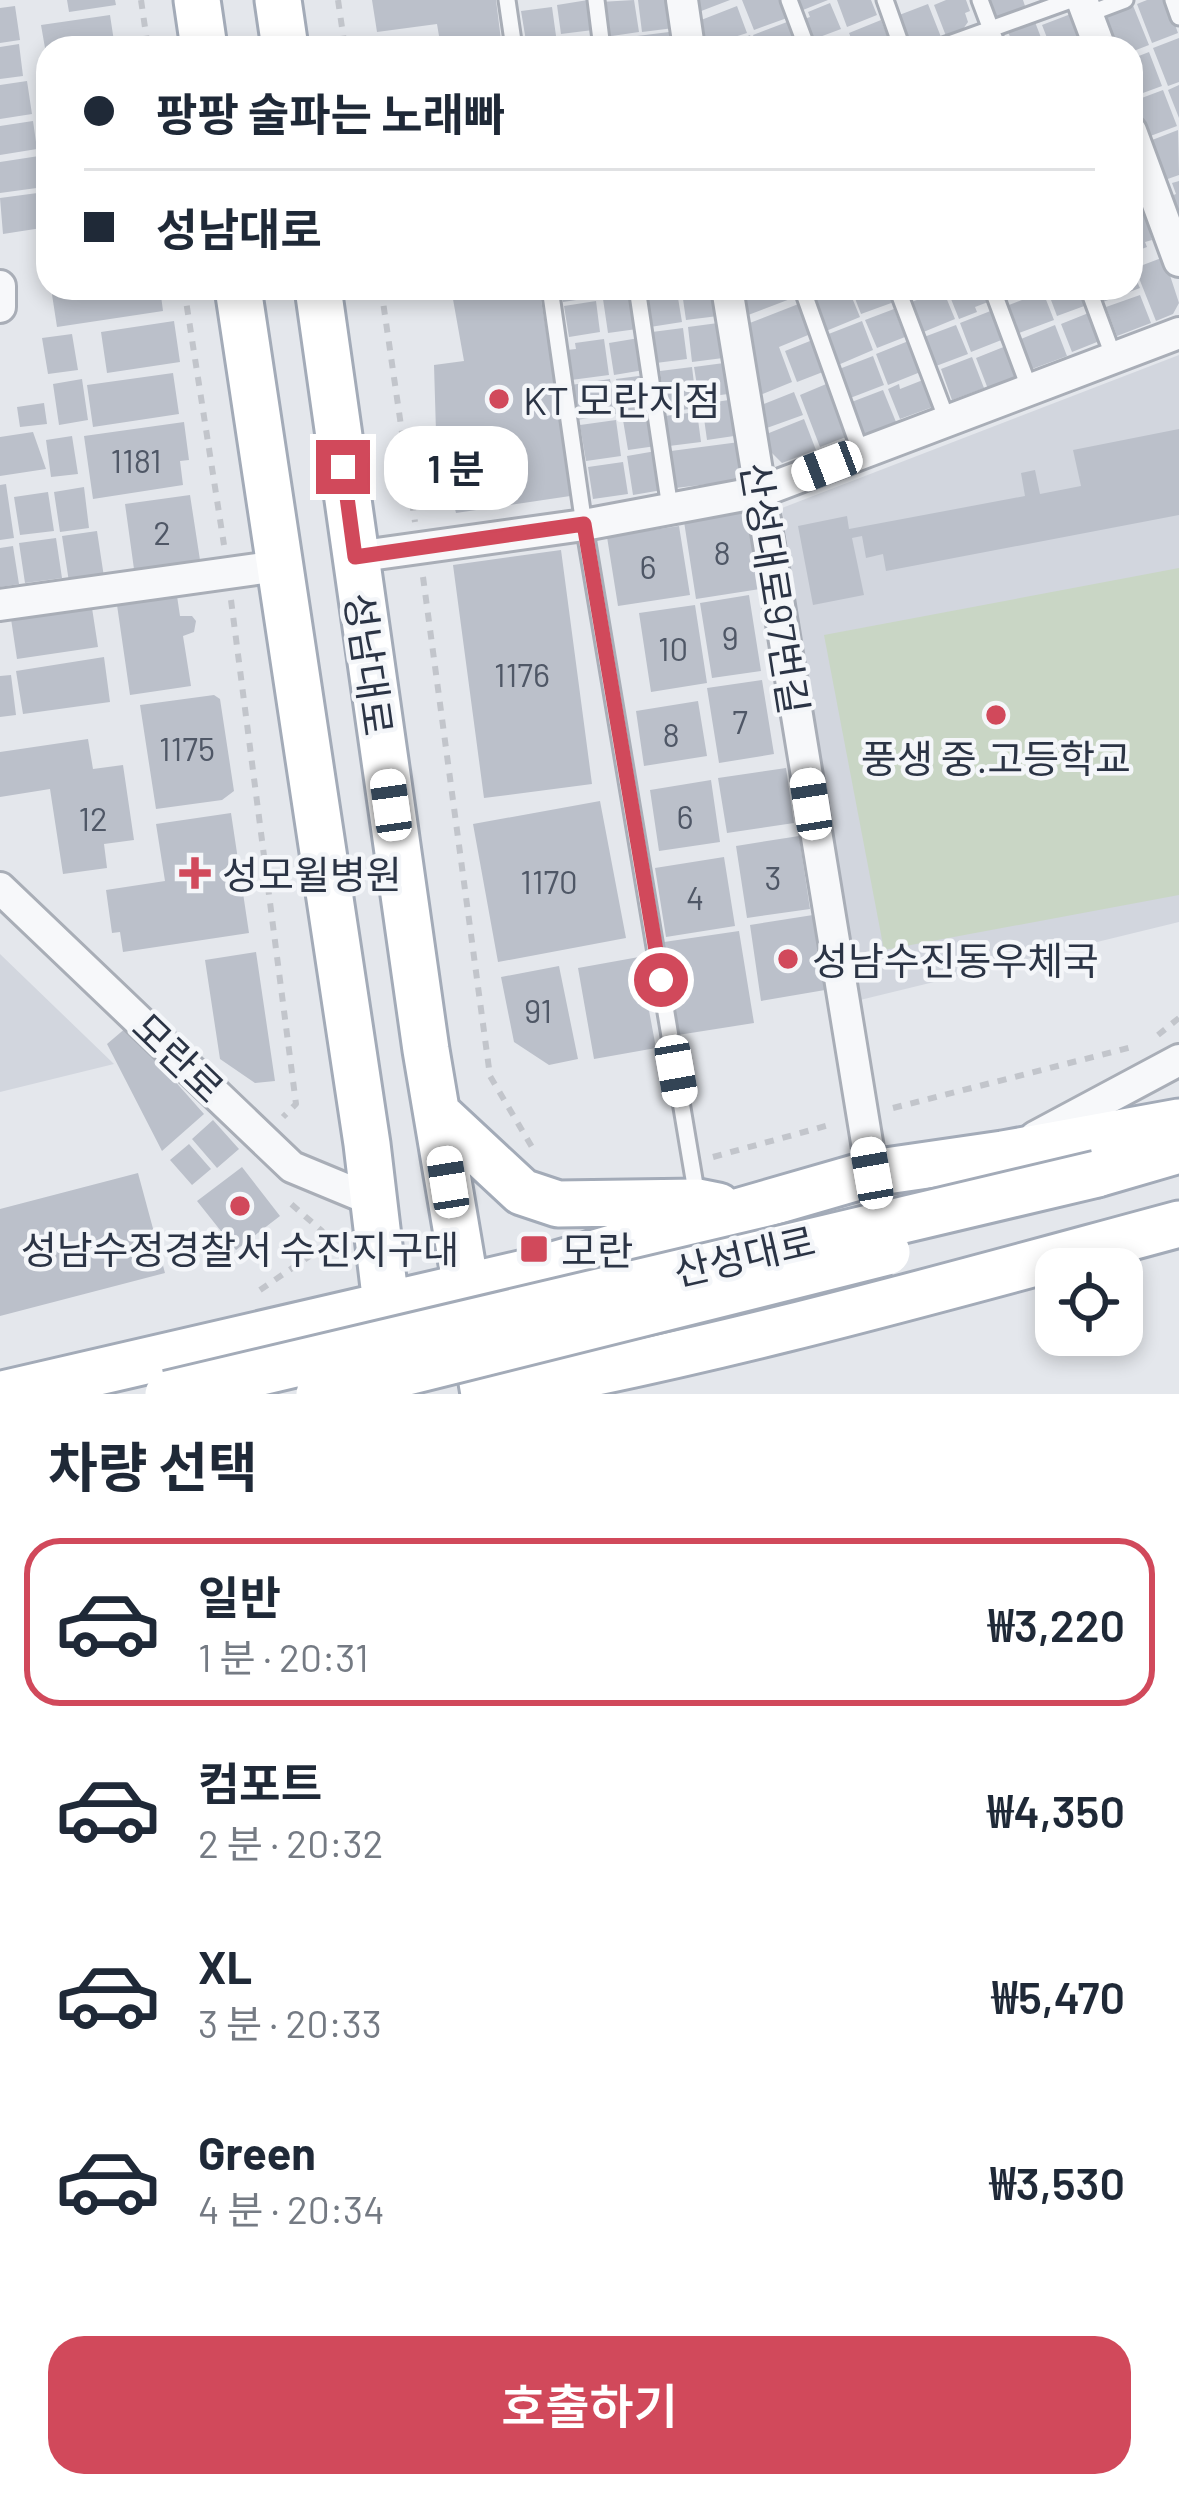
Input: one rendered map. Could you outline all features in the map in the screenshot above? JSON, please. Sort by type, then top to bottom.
[{"type":"main road","points":[[196,0],[201,36]]},
{"type":"main road","points":[[278,0],[283,36]]},
{"type":"main road","name":"성남대로","points":[[240,300],[374,1201],[396,1394]]},
{"type":"main road","name":"성남대로","points":[[320,300],[437,1113],[484,1394]]},
{"type":"main road","points":[[437,1113],[522,1192],[558,1204],[698,1202],[744,1211]]},
{"type":"main road","points":[[3,1394],[465,1286],[872,1173],[1179,1122]]},
{"type":"main road","name":"산성대로","points":[[319,1394],[741,1291],[1098,1184],[1179,1150]]},
{"type":"main road","name":"산성대로","points":[[168,1394],[1098,1184],[1179,1174]]},
{"type":"main road","points":[[484,1394],[778,1329],[1179,1224]]},
{"type":"street","points":[[682,0],[687,36]]},
{"type":"street","points":[[1080,5],[1094,36]]},
{"type":"street","points":[[1143,164],[1179,261]]},
{"type":"street","points":[[0,286],[0,307]]},
{"type":"street","name":"산성대로97번길","points":[[729,300],[872,1173]]},
{"type":"street","points":[[355,557],[584,524],[760,491],[1179,333]]},
{"type":"street","points":[[0,605],[278,566]]},
{"type":"street","name":"모란로","points":[[0,888],[292,1167],[374,1201]]},
{"type":"street","points":[[1003,1154],[1179,1060]]},
{"type":"lane","points":[[507,0],[512,36]]},
{"type":"lane","points":[[596,0],[600,36]]},
{"type":"lane","points":[[789,0],[802,36]]},
{"type":"lane","points":[[885,0],[898,36]]},
{"type":"lane","points":[[980,0],[994,36]]},
{"type":"lane","points":[[971,36],[1080,5],[1125,0]]},
{"type":"lane","points":[[1173,0],[1179,17]]},
{"type":"lane","points":[[552,300],[584,524],[698,1202]]},
{"type":"lane","points":[[639,300],[670,508]]},
{"type":"lane","points":[[806,300],[861,454]]},
{"type":"lane","points":[[902,300],[947,421]]},
{"type":"lane","points":[[997,300],[1030,389]]},
{"type":"lane","points":[[1092,300],[1114,358]]},
{"type":"path","points":[[141,0],[146,36]]},
{"type":"path","points":[[338,0],[343,36]]},
{"type":"path","points":[[186,300],[228,573],[296,1104],[283,1116],[292,1167],[290,1203],[322,1232],[326,1245],[260,1290]]},
{"type":"path","points":[[382,300],[490,1076],[543,1165]]},
{"type":"shaded area","name":"풍생 중.고등학교","points":[[1179,355],[1179,922],[856,1001],[782,508]]},
{"type":"shaded area","points":[[0,954],[114,1064],[0,1092]]},
{"type":"green space","points":[[1179,568],[1179,895],[884,950],[824,635]]},
{"type":"building","points":[[67,0],[115,0],[116,5],[69,12]]},
{"type":"building","points":[[372,0],[496,0],[500,36],[439,36],[437,24],[377,32]]},
{"type":"building","points":[[588,0],[593,30],[561,34],[557,5]]},
{"type":"building","points":[[634,0],[639,32],[605,36],[600,2]]},
{"type":"building","points":[[638,0],[670,0],[674,28],[642,32]]},
{"type":"building","points":[[694,0],[730,0],[696,13]]},
{"type":"building","points":[[742,0],[780,0],[787,18],[754,30]]},
{"type":"building","points":[[793,0],[828,0],[798,12]]},
{"type":"building","points":[[837,0],[871,0],[877,15],[847,27]]},
{"type":"building","points":[[966,0],[970,11],[965,13],[968,22],[963,29],[946,36],[934,5]]},
{"type":"building","points":[[987,0],[1023,0],[1026,9],[995,21]]},
{"type":"building","points":[[1166,0],[1178,33],[1152,43],[1137,4]]},
{"type":"building","points":[[830,3],[841,29],[807,36],[801,20],[810,17],[808,12]]},
{"type":"building","points":[[1132,3],[1149,45],[1143,47],[1143,36],[1105,36],[1100,23],[1105,13]]},
{"type":"building","points":[[928,4],[941,36],[902,36],[894,17]]},
{"type":"building","points":[[15,6],[20,40],[0,43],[0,8]]},
{"type":"building","points":[[737,6],[747,33],[698,36],[696,22]]},
{"type":"building","points":[[552,7],[556,36],[525,36],[521,11]]},
{"type":"building","points":[[1076,12],[1086,36],[1046,36],[1042,25]]},
{"type":"building","points":[[110,15],[113,36],[43,36],[41,25]]},
{"type":"building","points":[[881,20],[887,36],[850,36]]},
{"type":"building","points":[[787,22],[792,36],[753,36]]},
{"type":"building","points":[[1035,22],[1040,36],[1010,36],[1008,32]]},
{"type":"building","points":[[677,31],[678,36],[637,36]]},
{"type":"building","points":[[1179,38],[1179,82],[1168,86],[1153,48]]},
{"type":"building","points":[[19,44],[23,76],[0,79],[0,47]]},
{"type":"building","points":[[1149,52],[1162,86],[1143,93],[1143,54]]},
{"type":"building","points":[[27,81],[32,114],[0,119],[0,85]]},
{"type":"building","points":[[1179,85],[1179,118],[1168,90]]},
{"type":"building","points":[[1163,90],[1177,126],[1145,138],[1143,98]]},
{"type":"building","points":[[33,121],[36,149],[0,155],[0,126]]},
{"type":"building","points":[[1178,130],[1179,175],[1162,181],[1147,142]]},
{"type":"building","points":[[36,156],[36,188],[0,193],[0,162]]},
{"type":"building","points":[[1179,181],[1179,230],[1166,198],[1176,194],[1172,183]]},
{"type":"building","points":[[36,193],[36,229],[3,234],[0,198]]},
{"type":"building","points":[[1150,213],[1157,231],[1150,233],[1152,240],[1143,248],[1143,216]]},
{"type":"building","points":[[1164,257],[1179,303],[1173,314],[1156,321],[1143,288],[1143,265]]},
{"type":"building","points":[[53,300],[162,300],[163,311],[57,327]]},
{"type":"building","name":"KT 모란지점","points":[[453,300],[541,300],[549,348],[555,347],[577,495],[456,513],[436,432],[434,365],[464,361]]},
{"type":"building","points":[[603,300],[633,300],[637,329],[608,333]]},
{"type":"building","points":[[646,300],[678,300],[682,322],[650,327]]},
{"type":"building","points":[[683,300],[716,300],[718,316],[686,320]]},
{"type":"building","points":[[740,300],[788,300],[743,317]]},
{"type":"building","points":[[813,300],[853,300],[860,317],[826,331]]},
{"type":"building","points":[[856,300],[894,302],[861,314]]},
{"type":"building","points":[[947,300],[955,319],[921,333],[909,303]]},
{"type":"building","points":[[951,300],[987,300],[975,307],[977,312],[959,319]]},
{"type":"building","points":[[1046,300],[1054,320],[1019,333],[1009,305]]},
{"type":"building","points":[[1051,300],[1085,300],[1087,305],[1057,316]]},
{"type":"building","points":[[1142,300],[1151,323],[1117,336],[1106,307]]},
{"type":"building","points":[[596,301],[600,332],[569,337],[564,306]]},
{"type":"building","points":[[801,303],[813,333],[779,347],[792,382],[755,397],[742,326]]},
{"type":"building","points":[[894,309],[905,337],[877,348],[865,320]]},
{"type":"building","points":[[993,310],[1004,339],[971,352],[960,323]]},
{"type":"building","points":[[1091,312],[1102,340],[1072,352],[1061,324]]},
{"type":"building","points":[[174,321],[180,362],[107,373],[101,332]]},
{"type":"building","points":[[862,321],[873,350],[838,365],[826,335]]},
{"type":"building","points":[[718,323],[723,358],[692,362],[688,327]]},
{"type":"building","points":[[956,325],[968,354],[936,366],[924,337]]},
{"type":"building","points":[[1055,325],[1067,356],[1032,369],[1021,339]]},
{"type":"building","points":[[683,328],[687,359],[656,363],[652,332]]},
{"type":"building","points":[[72,334],[78,370],[48,374],[42,338]]},
{"type":"building","points":[[639,338],[644,370],[614,375],[609,343]]},
{"type":"building","points":[[604,339],[609,375],[571,380],[567,350],[576,349],[575,343]]},
{"type":"building","points":[[815,339],[828,370],[797,382],[785,351]]},
{"type":"building","points":[[911,340],[923,371],[888,385],[876,354]]},
{"type":"building","points":[[1006,346],[1019,376],[988,389],[976,358]]},
{"type":"building","points":[[873,356],[884,385],[845,400],[834,371]]},
{"type":"building","points":[[972,357],[984,388],[952,400],[941,369]]},
{"type":"building","points":[[724,363],[728,394],[699,398],[694,367]]},
{"type":"building","points":[[692,367],[697,408],[666,412],[660,371]]},
{"type":"building","points":[[173,373],[179,414],[93,427],[87,385]]},
{"type":"building","points":[[646,375],[651,408],[621,413],[616,379]]},
{"type":"building","points":[[928,378],[938,405],[900,419],[888,389]]},
{"type":"building","points":[[82,379],[88,420],[59,425],[53,384]]},
{"type":"building","points":[[610,379],[616,414],[576,420],[571,385]]},
{"type":"building","points":[[831,382],[851,435],[820,447],[800,395]]},
{"type":"building","points":[[883,390],[896,422],[862,435],[849,403]]},
{"type":"building","points":[[794,392],[803,415],[764,429],[756,407]]},
{"type":"building","points":[[729,400],[734,436],[707,440],[702,404]]},
{"type":"building","points":[[44,403],[47,424],[20,427],[17,407]]},
{"type":"building","points":[[697,412],[701,442],[669,446],[665,416]]},
{"type":"building","points":[[651,416],[656,446],[628,450],[623,420]]},
{"type":"building","points":[[804,419],[816,450],[782,463],[770,451],[764,435]]},
{"type":"building","points":[[616,420],[621,456],[586,461],[580,425]]},
{"type":"building","points":[[184,422],[189,460],[180,461],[183,485],[93,499],[84,436]]},
{"type":"building","points":[[1179,429],[1179,515],[886,571],[883,554],[866,558],[862,536],[852,538],[864,595],[813,605],[798,526],[847,516],[849,529],[1025,496],[1021,473],[1035,470],[1040,494],[1081,486],[1073,450]]},
{"type":"building","points":[[33,432],[46,469],[0,476],[0,437]]},
{"type":"building","points":[[72,436],[78,474],[51,477],[46,440]]},
{"type":"building","points":[[747,441],[750,466],[741,480],[676,488],[671,451]]},
{"type":"building","points":[[656,451],[662,490],[633,495],[627,456]]},
{"type":"building","points":[[623,462],[628,494],[593,499],[588,467]]},
{"type":"building","points":[[6,484],[14,538],[0,540],[0,485]]},
{"type":"building","points":[[84,487],[89,528],[60,532],[54,492]]},
{"type":"building","points":[[48,492],[54,531],[20,535],[14,497]]},
{"type":"building","points":[[190,495],[200,560],[134,569],[125,504]]},
{"type":"building","points":[[737,507],[749,515],[760,589],[696,599],[683,515]]},
{"type":"building","points":[[679,526],[690,595],[618,606],[607,537]]},
{"type":"building","points":[[97,531],[104,577],[69,582],[62,536]]},
{"type":"building","points":[[56,538],[62,578],[25,583],[19,543]]},
{"type":"building","points":[[13,546],[19,584],[0,587],[0,548]]},
{"type":"building","points":[[561,550],[592,784],[484,798],[453,565]]},
{"type":"building","points":[[749,595],[761,671],[712,678],[700,603]]},
{"type":"building","points":[[177,596],[180,616],[196,621],[194,632],[183,636],[191,686],[130,695],[117,605]]},
{"type":"building","points":[[695,605],[707,683],[651,692],[639,613]]},
{"type":"building","points":[[92,608],[98,647],[17,659],[11,619]]},
{"type":"building","points":[[104,657],[110,702],[23,714],[16,671]]},
{"type":"building","points":[[11,675],[16,715],[0,717],[0,676]]},
{"type":"building","points":[[762,680],[774,754],[719,763],[707,688]]},
{"type":"building","points":[[214,695],[220,699],[234,791],[222,800],[156,809],[140,705]]},
{"type":"building","points":[[698,701],[707,756],[644,766],[636,711]]},
{"type":"building","points":[[88,739],[93,769],[123,765],[134,840],[104,844],[107,868],[63,874],[50,789],[0,797],[0,752]]},
{"type":"building","points":[[786,768],[794,823],[727,833],[718,778]]},
{"type":"building","points":[[711,780],[720,842],[659,851],[650,790]]},
{"type":"building","points":[[600,801],[626,938],[498,962],[473,824]]},
{"type":"building","points":[[231,813],[249,933],[123,952],[120,932],[112,933],[106,890],[165,881],[156,824]]},
{"type":"building","points":[[799,836],[810,909],[747,918],[736,846]]},
{"type":"building","points":[[724,857],[735,926],[666,937],[655,868]]},
{"type":"building","name":"성남수진동우체국","points":[[813,915],[825,990],[761,1001],[750,925]]},
{"type":"building","points":[[739,931],[754,1023],[678,1035],[664,942]]},
{"type":"building","points":[[256,952],[275,1081],[255,1083],[220,1059],[205,960]]},
{"type":"building","points":[[639,957],[656,1048],[594,1059],[578,968]]},
{"type":"building","points":[[559,966],[578,1059],[549,1065],[514,1042],[501,977]]},
{"type":"building","points":[[127,1027],[204,1114],[162,1151],[107,1044]]},
{"type":"building","points":[[213,1120],[239,1149],[217,1168],[192,1139]]},
{"type":"building","points":[[189,1144],[211,1169],[192,1185],[170,1160]]},
{"type":"building","points":[[242,1167],[280,1216],[236,1250],[197,1201]]},
{"type":"building","points":[[138,1173],[165,1273],[0,1316],[0,1209]]},
{"type":"place","name":"KT 모란지점","points":[[499,399]]},
{"type":"place","name":"풍생 중.고등학교","points":[[996,715]]},
{"type":"place","name":"성모윌병원","points":[[195,873]]},
{"type":"place","name":"성남수진동우체국","points":[[788,959]]},
{"type":"place","name":"성남수정경찰서 수진지구대","points":[[240,1206]]},
{"type":"place","name":"모란","points":[[534,1249]]},
{"type":"route","points":[[343,467],[355,557],[584,524],[661,980]]}]
